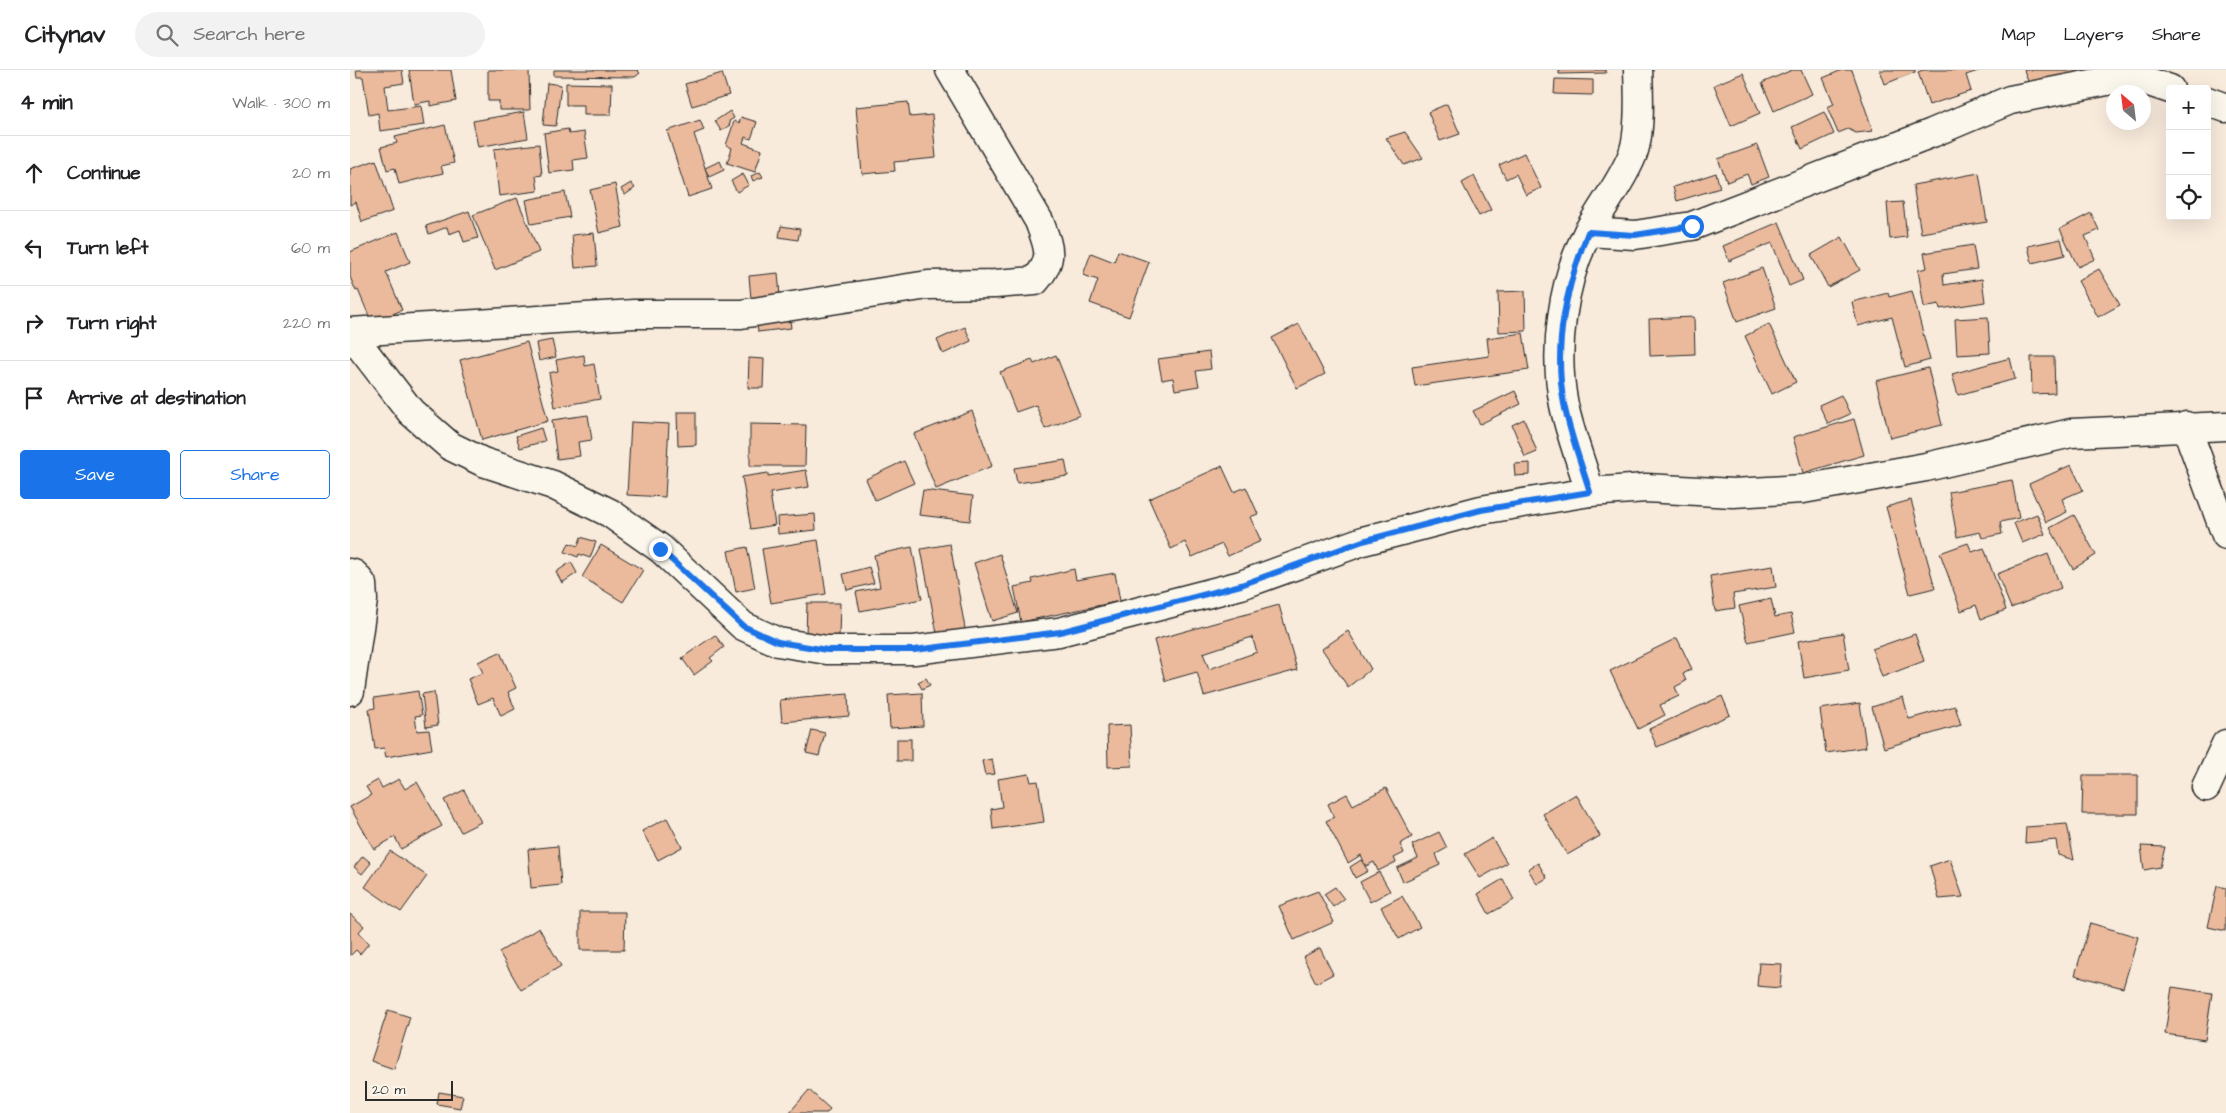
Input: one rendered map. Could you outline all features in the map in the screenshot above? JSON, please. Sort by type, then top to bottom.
[{"type":"street","points":[[350,333],[634,314],[741,314],[928,284],[995,284],[1034,281],[1047,267],[1048,246],[1042,230],[950,70]]},
{"type":"street","points":[[1590,492],[1564,406],[1559,341],[1571,280],[1588,232],[1633,155],[1638,121],[1638,70]]},
{"type":"street","points":[[1588,232],[1635,235],[1692,226],[1932,133],[2010,100],[2112,80],[2149,82],[2166,88]]},
{"type":"street","points":[[2211,102],[2226,108]]},
{"type":"street","points":[[350,333],[411,412],[450,446],[483,462],[553,485],[610,514],[660,549],[743,626],[778,642],[827,650],[914,650],[1060,632],[1241,585],[1363,541],[1481,510],[1590,492],[1646,488],[1733,493],[1803,489],[1926,467],[2071,433],[2186,426],[2226,426]]},
{"type":"street","points":[[2186,426],[2226,535]]},
{"type":"street","points":[[350,572],[362,584],[363,600],[350,691]]},
{"type":"street","points":[[2206,787],[2226,744]]},
{"type":"building","points":[[356,70],[402,70],[404,83],[385,86],[388,110],[421,106],[424,125],[380,131],[378,113],[369,115],[363,77],[357,77]]},
{"type":"building","points":[[409,70],[451,70],[456,101],[430,106],[430,101],[414,104]]},
{"type":"building","points":[[488,70],[529,70],[530,110],[499,110],[499,101],[488,101]]},
{"type":"building","points":[[554,70],[637,70],[640,73],[635,77],[554,76]]},
{"type":"building","points":[[1559,70],[1606,70],[1606,73],[1559,74]]},
{"type":"building","points":[[1792,70],[1801,70],[1812,94],[1774,111],[1762,83]]},
{"type":"building","points":[[1842,70],[1852,70],[1873,131],[1856,133],[1848,129],[1838,133],[1827,107],[1834,104],[1823,78]]},
{"type":"building","points":[[1880,70],[1915,70],[1915,72],[1885,84]]},
{"type":"building","points":[[1923,70],[1981,70],[1966,75],[1971,91],[1929,105],[1918,72]]},
{"type":"building","points":[[2024,70],[2092,70],[2031,90]]},
{"type":"building","points":[[722,73],[729,95],[692,106],[685,84]]},
{"type":"building","points":[[1743,73],[1760,113],[1731,126],[1714,85]]},
{"type":"building","points":[[1555,79],[1593,80],[1593,95],[1554,94]]},
{"type":"building","points":[[547,83],[561,85],[556,126],[543,125]]},
{"type":"building","points":[[566,83],[612,84],[611,115],[584,115],[584,105],[566,105]]},
{"type":"building","points":[[908,102],[910,117],[932,115],[936,158],[894,162],[895,171],[862,174],[856,107]]},
{"type":"building","points":[[1447,104],[1460,134],[1440,141],[1428,112]]},
{"type":"building","points":[[730,111],[734,118],[729,121],[730,125],[721,131],[715,121]]},
{"type":"building","points":[[524,112],[528,138],[478,147],[473,121]]},
{"type":"building","points":[[1824,112],[1834,134],[1802,149],[1792,127]]},
{"type":"building","points":[[741,117],[757,122],[751,139],[745,137],[743,143],[762,150],[755,172],[727,163],[732,148],[726,145],[734,121],[739,123]]},
{"type":"building","points":[[700,120],[704,130],[694,134],[712,189],[688,197],[667,131]]},
{"type":"building","points":[[445,125],[454,163],[441,166],[443,173],[399,184],[395,168],[387,170],[381,147],[397,143],[395,137]]},
{"type":"building","points":[[568,129],[569,134],[584,132],[588,158],[573,160],[574,170],[549,173],[544,133]]},
{"type":"building","points":[[1405,132],[1423,158],[1404,165],[1386,138]]},
{"type":"building","points":[[539,144],[542,175],[536,176],[538,191],[499,196],[494,149]]},
{"type":"building","points":[[1757,145],[1769,177],[1751,184],[1747,174],[1727,182],[1718,159]]},
{"type":"building","points":[[1524,153],[1541,188],[1526,195],[1516,174],[1506,179],[1499,165]]},
{"type":"building","points":[[376,160],[393,211],[362,222],[356,202],[350,205],[350,169]]},
{"type":"building","points":[[720,161],[724,170],[709,177],[705,168]]},
{"type":"building","points":[[760,172],[763,177],[753,181],[751,176]]},
{"type":"building","points":[[1716,173],[1720,188],[1677,201],[1673,187]]},
{"type":"building","points":[[1979,173],[1987,222],[1921,233],[1913,185]]},
{"type":"building","points":[[743,174],[749,185],[737,192],[731,181]]},
{"type":"building","points":[[1474,176],[1491,210],[1479,216],[1462,183]]},
{"type":"building","points":[[631,183],[635,188],[625,195],[621,189]]},
{"type":"building","points":[[615,184],[623,227],[599,233],[590,190]]},
{"type":"building","points":[[565,192],[570,217],[531,224],[526,200]]},
{"type":"building","points":[[517,198],[539,252],[495,270],[473,215]]},
{"type":"building","points":[[1903,202],[1907,237],[1890,239],[1887,203]]},
{"type":"building","points":[[469,211],[478,238],[464,242],[460,230],[449,234],[447,227],[429,234],[426,226]]},
{"type":"building","points":[[2091,213],[2099,230],[2085,236],[2095,259],[2078,267],[2060,229]]},
{"type":"building","points":[[1779,222],[1803,280],[1789,286],[1772,243],[1729,261],[1723,246]]},
{"type":"building","points":[[781,226],[800,229],[798,240],[779,237]]},
{"type":"building","points":[[398,232],[410,262],[386,272],[402,310],[372,323],[358,290],[356,291],[350,277],[350,252]]},
{"type":"building","points":[[594,233],[597,266],[575,268],[572,235]]},
{"type":"building","points":[[1842,237],[1860,270],[1828,287],[1811,255]]},
{"type":"building","points":[[2061,239],[2065,255],[2032,263],[2028,246]]},
{"type":"building","points":[[1973,245],[1977,269],[1943,274],[1944,285],[1982,279],[1985,302],[1940,309],[1939,304],[1924,307],[1918,270],[1927,268],[1924,253]]},
{"type":"building","points":[[1118,251],[1149,262],[1129,317],[1090,303],[1098,280],[1083,275],[1091,253],[1114,262]]},
{"type":"building","points":[[1762,268],[1776,308],[1737,322],[1723,283]]},
{"type":"building","points":[[2099,269],[2120,305],[2098,317],[2078,281]]},
{"type":"building","points":[[778,273],[780,296],[751,299],[749,276]]},
{"type":"building","points":[[1525,291],[1526,331],[1499,332],[1498,292]]},
{"type":"building","points":[[1912,291],[1930,360],[1905,367],[1892,317],[1858,326],[1852,302],[1888,293],[1889,297]]},
{"type":"building","points":[[789,313],[791,328],[758,332],[756,317]]},
{"type":"building","points":[[1694,317],[1695,354],[1650,356],[1649,319]]},
{"type":"building","points":[[1988,317],[1990,353],[1957,355],[1955,319]]},
{"type":"building","points":[[1299,324],[1325,374],[1297,388],[1272,338]]},
{"type":"building","points":[[1769,324],[1796,382],[1772,394],[1745,336]]},
{"type":"building","points":[[965,327],[971,341],[943,354],[937,340]]},
{"type":"building","points":[[1523,333],[1529,370],[1415,386],[1412,367],[1489,356],[1487,338]]},
{"type":"building","points":[[552,340],[556,357],[539,361],[536,343]]},
{"type":"building","points":[[527,342],[548,421],[482,440],[460,360]]},
{"type":"building","points":[[1209,352],[1211,369],[1196,371],[1199,386],[1175,390],[1173,378],[1162,380],[1158,359]]},
{"type":"building","points":[[584,355],[585,366],[594,364],[600,399],[555,407],[549,373],[558,371],[556,360]]},
{"type":"building","points":[[1056,355],[1080,415],[1045,429],[1036,405],[1016,412],[1000,372],[1032,360],[1034,364]]},
{"type":"building","points":[[2031,357],[2054,357],[2055,393],[2032,394]]},
{"type":"building","points":[[749,358],[764,359],[763,388],[748,388]]},
{"type":"building","points":[[2010,358],[2015,379],[1958,395],[1952,374]]},
{"type":"building","points":[[1928,368],[1942,425],[1890,438],[1876,381]]},
{"type":"building","points":[[1515,391],[1521,404],[1480,424],[1473,411]]},
{"type":"building","points":[[1841,395],[1850,414],[1828,424],[1819,405]]},
{"type":"building","points":[[972,411],[992,466],[936,489],[914,434]]},
{"type":"building","points":[[677,412],[696,412],[696,445],[678,446]]},
{"type":"building","points":[[588,415],[592,440],[578,442],[580,456],[557,459],[552,420]]},
{"type":"building","points":[[1524,419],[1537,452],[1525,457],[1512,425]]},
{"type":"building","points":[[1854,419],[1864,455],[1803,473],[1793,437]]},
{"type":"building","points":[[631,422],[669,424],[665,497],[627,495]]},
{"type":"building","points":[[750,424],[806,425],[805,466],[750,466]]},
{"type":"building","points":[[541,428],[545,441],[520,448],[516,436]]},
{"type":"building","points":[[1065,460],[1068,476],[1017,483],[1014,468]]},
{"type":"building","points":[[904,461],[914,483],[875,500],[866,479]]},
{"type":"building","points":[[1530,463],[1530,475],[1515,476],[1514,464]]},
{"type":"building","points":[[2071,465],[2083,490],[2062,499],[2067,512],[2046,522],[2029,484]]},
{"type":"building","points":[[1222,466],[1234,492],[1246,487],[1258,514],[1250,517],[1261,541],[1228,556],[1222,544],[1192,557],[1185,542],[1171,549],[1149,499]]},
{"type":"building","points":[[806,470],[809,487],[770,493],[775,525],[751,529],[742,477],[768,473],[768,476]]},
{"type":"building","points":[[2012,480],[2019,518],[2000,522],[2002,534],[1982,538],[1980,532],[1957,537],[1949,492]]},
{"type":"building","points":[[923,490],[973,496],[970,521],[919,515]]},
{"type":"building","points":[[1911,500],[1935,588],[1910,594],[1886,507]]},
{"type":"building","points":[[815,514],[816,530],[778,534],[777,517]]},
{"type":"building","points":[[2037,514],[2045,534],[2022,543],[2014,523]]},
{"type":"building","points":[[2074,515],[2096,555],[2073,569],[2050,528]]},
{"type":"building","points":[[581,537],[596,542],[590,558],[579,554],[578,557],[565,552],[569,543],[578,546]]},
{"type":"building","points":[[818,540],[826,594],[771,603],[762,549]]},
{"type":"building","points":[[1968,543],[1972,552],[1984,548],[2006,610],[1981,619],[1976,605],[1961,611],[1940,553]]},
{"type":"building","points":[[950,544],[966,634],[938,639],[921,549]]},
{"type":"building","points":[[601,545],[643,570],[623,602],[582,577]]},
{"type":"building","points":[[747,547],[755,588],[736,592],[728,551]]},
{"type":"building","points":[[912,547],[922,599],[860,611],[856,592],[880,587],[874,555]]},
{"type":"building","points":[[1000,554],[1018,613],[992,621],[974,563]]},
{"type":"building","points":[[2048,554],[2061,588],[2011,608],[1997,574]]},
{"type":"building","points":[[571,562],[577,573],[562,583],[556,572]]},
{"type":"building","points":[[1773,566],[1776,587],[1733,594],[1735,608],[1715,611],[1710,576]]},
{"type":"building","points":[[869,567],[874,583],[847,590],[843,574]]},
{"type":"building","points":[[1074,569],[1076,580],[1115,573],[1120,601],[1021,622],[1014,587],[1033,583],[1032,579]]},
{"type":"building","points":[[1771,599],[1775,617],[1791,614],[1795,632],[1748,642],[1739,606]]},
{"type":"building","points":[[807,603],[840,603],[839,636],[806,635]]},
{"type":"building","points":[[1279,605],[1297,670],[1204,696],[1197,672],[1165,681],[1154,640]],"holes":[[[1252,637],[1257,652],[1209,669],[1203,653]]]},
{"type":"building","points":[[1348,631],[1371,669],[1348,687],[1322,649]]},
{"type":"building","points":[[1843,633],[1849,670],[1804,678],[1798,641]]},
{"type":"building","points":[[1915,634],[1924,661],[1882,677],[1872,649]]},
{"type":"building","points":[[715,635],[724,647],[710,658],[713,661],[694,675],[682,658]]},
{"type":"building","points":[[1677,638],[1692,669],[1683,674],[1686,681],[1675,687],[1679,696],[1660,705],[1665,715],[1638,729],[1610,671]]},
{"type":"building","points":[[500,652],[516,688],[508,692],[515,709],[501,716],[493,698],[478,704],[468,679],[483,673],[478,662]]},
{"type":"building","points":[[926,678],[930,685],[922,689],[918,682]]},
{"type":"building","points":[[418,691],[422,715],[415,716],[417,731],[429,730],[432,749],[386,757],[384,748],[375,749],[369,709],[375,708],[374,698]]},
{"type":"building","points":[[434,692],[438,725],[426,727],[422,694]]},
{"type":"building","points":[[922,693],[923,726],[890,728],[888,695]]},
{"type":"building","points":[[848,694],[849,716],[782,722],[780,700]]},
{"type":"building","points":[[1722,696],[1730,715],[1657,747],[1649,729]]},
{"type":"building","points":[[1903,697],[1909,719],[1955,706],[1961,725],[1884,748],[1872,707]]},
{"type":"building","points":[[1860,703],[1866,747],[1826,753],[1820,709]]},
{"type":"building","points":[[1130,725],[1132,766],[1108,767],[1107,726]]},
{"type":"building","points":[[812,730],[825,733],[819,756],[806,753]]},
{"type":"building","points":[[897,739],[911,739],[911,761],[897,761]]},
{"type":"building","points":[[992,759],[995,774],[985,775],[982,761]]},
{"type":"building","points":[[1029,774],[1031,782],[1038,781],[1044,822],[993,829],[991,809],[1002,807],[998,779]]},
{"type":"building","points":[[2083,775],[2138,775],[2138,814],[2082,814]]},
{"type":"building","points":[[399,779],[405,789],[417,782],[442,826],[401,849],[395,837],[374,849],[350,807],[371,795],[366,787],[378,780],[382,788]]},
{"type":"building","points":[[1386,788],[1412,837],[1400,844],[1404,853],[1394,858],[1396,862],[1378,871],[1374,862],[1366,866],[1361,855],[1348,863],[1326,821],[1334,817],[1328,804],[1347,794],[1353,805]]},
{"type":"building","points":[[464,790],[481,822],[461,832],[444,800]]},
{"type":"building","points":[[1576,794],[1600,836],[1567,855],[1543,814]]},
{"type":"building","points":[[667,818],[682,847],[658,860],[642,831]]},
{"type":"building","points":[[2067,824],[2074,860],[2058,855],[2056,840],[2025,843],[2026,827]]},
{"type":"building","points":[[1439,832],[1447,848],[1436,854],[1440,865],[1403,882],[1397,868],[1418,858],[1412,845]]},
{"type":"building","points":[[1492,838],[1507,863],[1480,878],[1465,854]]},
{"type":"building","points":[[558,846],[561,885],[531,888],[528,849]]},
{"type":"building","points":[[2141,846],[2165,847],[2160,867],[2144,870]]},
{"type":"building","points":[[390,851],[427,876],[401,912],[365,887]]},
{"type":"building","points":[[363,856],[371,863],[362,874],[354,867]]},
{"type":"building","points":[[1950,859],[1963,897],[1939,899],[1930,866]]},
{"type":"building","points":[[1361,860],[1368,871],[1355,878],[1350,867]]},
{"type":"building","points":[[1538,863],[1547,878],[1537,884],[1528,869]]},
{"type":"building","points":[[1379,872],[1390,891],[1370,902],[1360,882]]},
{"type":"building","points":[[1503,879],[1514,900],[1489,914],[1478,894]]},
{"type":"building","points":[[2217,886],[2226,888],[2226,931],[2208,927]]},
{"type":"building","points":[[1335,887],[1344,899],[1333,907],[1324,894]]},
{"type":"building","points":[[1318,891],[1334,922],[1294,940],[1279,906]]},
{"type":"building","points":[[1402,896],[1420,927],[1399,939],[1381,907]]},
{"type":"building","points":[[580,912],[625,912],[624,950],[580,950]]},
{"type":"building","points":[[350,914],[364,926],[358,933],[369,943],[360,954],[356,950],[350,956]]},
{"type":"building","points":[[2090,923],[2138,937],[2123,988],[2075,975]]},
{"type":"building","points":[[539,928],[561,966],[521,990],[499,952]]},
{"type":"building","points":[[1320,948],[1333,974],[1316,983],[1303,957]]},
{"type":"building","points":[[1759,963],[1782,964],[1780,988],[1757,986]]},
{"type":"building","points":[[2172,987],[2212,993],[2205,1040],[2165,1034]]},
{"type":"building","points":[[388,1010],[410,1017],[394,1069],[371,1061]]},
{"type":"building","points":[[809,1090],[830,1109],[827,1113],[789,1113]]},
{"type":"building","points":[[439,1092],[463,1096],[460,1108],[437,1104]]},
{"type":"route","points":[[660,549],[743,626],[778,642],[827,650],[914,650],[1060,632],[1241,585],[1363,541],[1481,510],[1590,492],[1564,406],[1559,341],[1567,297],[1576,264],[1588,232],[1635,235],[1692,226]]}]
